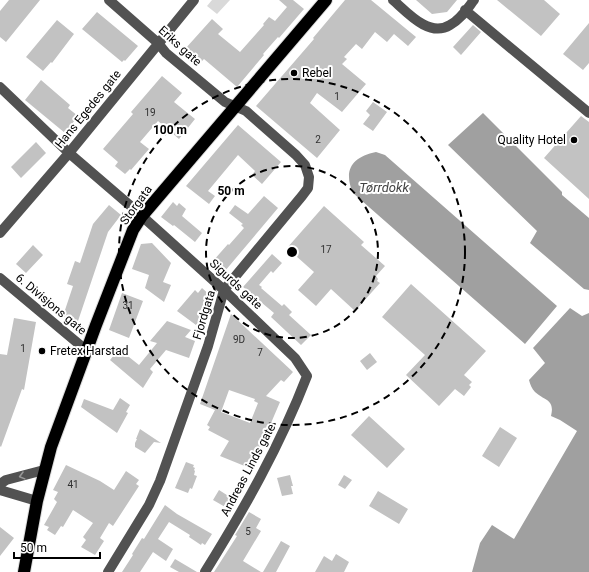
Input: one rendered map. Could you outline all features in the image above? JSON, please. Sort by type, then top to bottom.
[{"type":"highway","name":"Storgata","points":[[24,572],[37,501],[51,447],[86,350],[133,230],[142,216],[326,0]]},
{"type":"street","name":"Eriks gate","points":[[109,0],[158,43],[166,53],[225,102],[235,107]]},
{"type":"street","name":"Hans Egedes gate","points":[[0,233],[69,153],[194,0]]},
{"type":"street","points":[[393,0],[416,20],[430,27],[438,28],[449,26],[474,0]]},
{"type":"street","points":[[465,10],[589,113]]},
{"type":"street","name":"Sigurds gate","points":[[0,87],[69,153],[224,290],[295,358],[307,376]]},
{"type":"street","name":"Fjordgata","points":[[108,572],[149,505],[160,481],[208,346],[224,290],[308,188],[309,176],[305,165],[296,155],[246,111],[235,107]]},
{"type":"street","name":"6. Divisjons gate","points":[[0,278],[86,350]]},
{"type":"street","name":"Andreas Linds gate","points":[[205,572],[262,476],[284,432],[307,376]]},
{"type":"street","points":[[0,484],[6,480],[44,470]]},
{"type":"street","points":[[0,490],[37,501]]},
{"type":"shaded area","points":[[212,0],[230,0],[217,14],[207,6]]},
{"type":"water","points":[[483,113],[562,192],[562,195],[589,218],[589,290],[584,289],[530,243],[537,231],[448,145]]},
{"type":"water","name":"Tørrdokk","points":[[376,152],[385,155],[557,306],[525,344],[353,193],[349,178],[352,166],[361,157]]},
{"type":"water","points":[[570,308],[582,316],[589,313],[589,572],[472,572],[480,543],[492,525],[514,539],[577,431],[551,416],[552,406],[548,401],[535,392],[529,380],[545,363],[533,348]]},
{"type":"building","points":[[9,0],[40,0],[6,42],[0,37],[0,11]]},
{"type":"building","points":[[279,0],[293,0],[304,9],[263,54],[264,55],[237,87],[204,59],[201,62],[185,49],[212,19],[223,29],[218,34],[240,52],[264,25],[263,24],[269,17],[275,21],[287,7]]},
{"type":"building","points":[[345,0],[371,0],[416,37],[408,46],[394,34],[387,42],[375,32],[362,49],[356,44],[344,57],[347,59],[342,64],[366,84],[342,112],[317,93],[310,103],[340,130],[317,158],[256,106],[314,39],[313,38]]},
{"type":"building","points":[[416,0],[457,0],[447,12],[432,14]]},
{"type":"building","points":[[497,0],[544,0],[560,14],[541,36]]},
{"type":"building","points":[[97,12],[138,46],[125,61],[124,60],[122,62],[82,29]]},
{"type":"building","points":[[57,20],[74,34],[52,63],[51,62],[43,71],[26,57]]},
{"type":"building","points":[[589,23],[589,63],[583,70],[563,54]]},
{"type":"building","points":[[473,25],[481,32],[461,55],[453,47]]},
{"type":"building","points":[[162,76],[182,93],[174,102],[195,119],[179,139],[158,121],[140,142],[149,149],[131,170],[130,169],[125,174],[115,166],[118,162],[103,149],[133,114],[131,112]]},
{"type":"building","points":[[41,80],[70,105],[68,108],[78,116],[65,133],[25,100]]},
{"type":"building","points":[[373,102],[387,112],[373,131],[363,124],[370,115],[366,111]]},
{"type":"building","name":"Quality Hotel","points":[[581,116],[589,122],[589,199],[544,158]]},
{"type":"building","points":[[238,125],[281,162],[262,184],[252,175],[255,171],[238,155],[208,191],[215,196],[209,204],[186,186]]},
{"type":"building","points":[[36,142],[46,153],[21,178],[11,167]]},
{"type":"building","points":[[264,196],[278,208],[225,271],[221,268],[220,269],[213,263],[213,261],[244,228],[241,225],[243,224],[229,213],[235,205],[248,214]]},
{"type":"building","points":[[173,202],[177,206],[179,203],[186,209],[182,216],[202,233],[195,242],[174,225],[173,226],[161,217]]},
{"type":"building","points":[[109,205],[121,215],[108,232],[76,327],[63,316],[73,286],[67,284],[75,261],[80,263],[93,224]]},
{"type":"building","points":[[324,206],[364,242],[361,245],[385,266],[376,276],[378,279],[377,281],[380,283],[355,311],[331,289],[316,306],[298,290],[314,272],[287,248]]},
{"type":"building","points":[[152,243],[171,263],[163,282],[171,285],[164,302],[145,288],[149,275],[132,269],[141,244]]},
{"type":"building","points":[[33,245],[43,255],[26,273],[16,264]]},
{"type":"building","points":[[272,254],[282,263],[273,273],[271,271],[259,285],[282,306],[284,304],[292,312],[289,315],[311,335],[301,345],[271,317],[274,313],[243,287]]},
{"type":"building","points":[[411,284],[486,351],[464,375],[472,382],[469,385],[471,387],[464,396],[455,389],[439,406],[406,375],[425,355],[382,317]]},
{"type":"building","points":[[202,288],[212,297],[197,314],[202,318],[196,325],[177,311],[195,290],[198,293]]},
{"type":"building","points":[[122,293],[143,301],[129,338],[109,330]]},
{"type":"building","points":[[231,314],[293,372],[284,382],[281,380],[266,396],[280,402],[261,444],[252,469],[220,456],[229,441],[208,430],[210,427],[207,425],[215,410],[200,404]],"holes":[[[229,390],[255,399],[254,401],[258,403],[250,423],[221,412]]]},
{"type":"building","points":[[14,318],[36,322],[24,390],[22,389],[1,447],[0,354],[7,355]]},
{"type":"building","points":[[167,321],[191,330],[185,337],[195,341],[189,358],[166,350],[150,369],[153,372],[143,388],[110,360],[119,349],[139,365],[157,343],[150,341]]},
{"type":"building","points":[[370,353],[377,362],[367,370],[360,361]]},
{"type":"building","points":[[120,398],[130,405],[126,412],[128,413],[117,433],[81,407],[84,399],[113,410]]},
{"type":"building","points":[[369,416],[405,449],[387,468],[351,435]]},
{"type":"building","points":[[500,427],[517,438],[499,467],[482,456]]},
{"type":"building","points":[[140,429],[161,443],[154,442],[145,453],[135,447]]},
{"type":"building","points":[[186,462],[194,465],[194,475],[197,476],[192,489],[190,488],[188,493],[175,488]]},
{"type":"building","points":[[66,465],[100,481],[114,490],[126,471],[139,480],[136,484],[139,486],[113,526],[109,523],[100,538],[104,541],[95,555],[81,547],[86,540],[83,537],[93,523],[73,510],[63,527],[61,526],[55,535],[47,530],[49,527],[44,525],[57,502],[54,499],[58,492],[53,490]]},
{"type":"building","points":[[290,475],[293,486],[291,486],[293,494],[282,496],[277,478]]},
{"type":"building","points":[[344,475],[352,480],[345,489],[338,485]]},
{"type":"building","points":[[219,490],[233,499],[227,508],[213,500]]},
{"type":"building","points":[[378,491],[408,509],[399,524],[369,506]]},
{"type":"building","points":[[165,505],[177,514],[212,534],[205,545],[202,543],[201,545],[189,537],[190,535],[169,522],[158,539],[173,549],[166,561],[153,552],[140,572],[122,572],[142,538],[144,539]]},
{"type":"building","points":[[249,512],[261,519],[256,528],[261,531],[243,561],[261,572],[214,572],[237,536],[235,535]]},
{"type":"building","points":[[0,527],[14,538],[0,556]]},
{"type":"building","points":[[281,541],[290,546],[276,572],[263,572]]},
{"type":"building","points":[[336,554],[349,562],[344,572],[315,572],[324,556],[332,561]]},
{"type":"building","points":[[175,559],[197,572],[179,572],[170,567]]},
{"type":"place","name":"Rebel","points":[[294,73]]},
{"type":"place","name":"Quality Hotel","points":[[574,140]]},
{"type":"place","name":"Fretex Harstad","points":[[42,351]]}]
